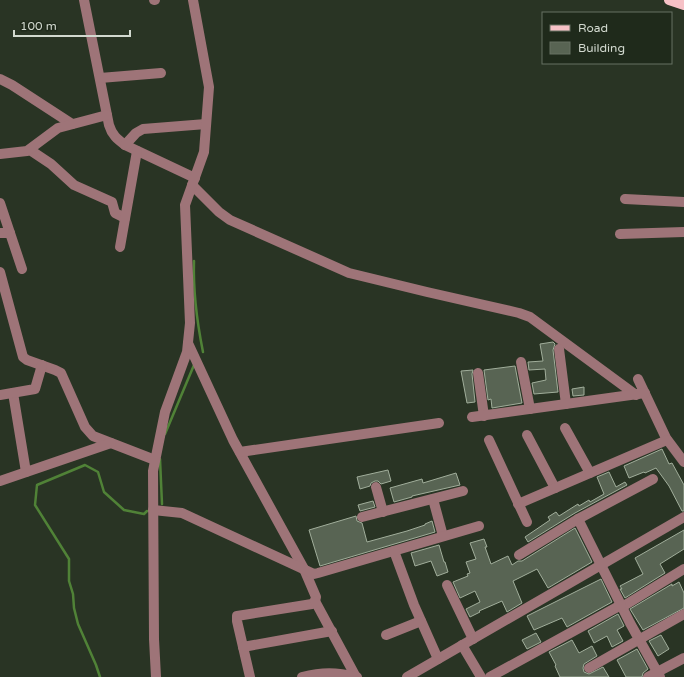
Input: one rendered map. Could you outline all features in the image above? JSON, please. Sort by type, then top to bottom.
[{"type":"main road","points":[[669,0],[684,5]]},
{"type":"street","points":[[84,0],[107,115],[112,132],[116,138],[125,145],[194,182],[224,216],[349,273],[519,313],[530,317],[641,394]]},
{"type":"street","points":[[156,677],[154,639],[153,472],[165,412],[187,352],[190,323],[185,205],[204,152],[209,87],[194,0]]},
{"type":"street","points":[[100,78],[161,73]]},
{"type":"street","points":[[0,79],[12,85],[72,124]]},
{"type":"street","points":[[0,154],[30,150],[56,129],[107,115]]},
{"type":"street","points":[[125,145],[136,133],[143,129],[206,124]]},
{"type":"street","points":[[30,150],[51,164],[74,185],[112,202],[115,213],[125,218]]},
{"type":"street","points":[[120,248],[137,151]]},
{"type":"street","points":[[625,199],[684,202]]},
{"type":"street","points":[[0,204],[5,233],[22,269]]},
{"type":"street","points":[[620,234],[684,232]]},
{"type":"street","points":[[0,272],[22,353],[27,360],[61,373],[85,427],[93,436],[155,460]]},
{"type":"street","points":[[188,343],[240,452],[304,569],[316,598],[315,601],[356,677]]},
{"type":"street","points":[[559,349],[566,404]]},
{"type":"street","points":[[521,362],[530,409]]},
{"type":"street","points":[[0,395],[35,389],[42,365]]},
{"type":"street","points":[[478,373],[484,416]]},
{"type":"street","points":[[638,379],[641,394],[667,440],[684,462]]},
{"type":"street","points":[[12,393],[26,472]]},
{"type":"street","points":[[472,417],[641,394]]},
{"type":"street","points":[[240,452],[439,423]]},
{"type":"street","points":[[566,428],[590,473]]},
{"type":"street","points":[[527,435],[555,488]]},
{"type":"street","points":[[488,440],[527,522]]},
{"type":"street","points":[[518,504],[667,440]]},
{"type":"street","points":[[0,481],[111,443]]},
{"type":"street","points":[[519,555],[578,520],[653,479]]},
{"type":"street","points":[[376,487],[383,512]]},
{"type":"street","points":[[362,517],[463,491]]},
{"type":"street","points":[[432,499],[443,536]]},
{"type":"street","points":[[153,510],[182,512],[310,572],[318,574],[479,526]]},
{"type":"street","points":[[407,677],[684,517]]},
{"type":"street","points":[[578,520],[659,675]]},
{"type":"street","points":[[394,551],[421,621],[438,659]]},
{"type":"street","points":[[490,677],[622,606],[684,569]]},
{"type":"street","points":[[447,585],[473,639]]},
{"type":"street","points":[[250,677],[237,620],[238,616],[312,604],[315,601]]},
{"type":"street","points":[[589,668],[684,614]]},
{"type":"street","points":[[386,635],[421,621]]},
{"type":"street","points":[[243,647],[332,631]]},
{"type":"street","points":[[462,645],[481,677]]},
{"type":"street","points":[[648,677],[659,675],[684,658]]},
{"type":"street","points":[[302,677],[325,672],[356,677]]},
{"type":"building","points":[[553,342],[555,344],[553,350],[558,392],[534,394],[532,383],[546,380],[545,369],[529,370],[528,362],[543,361],[540,344]]},
{"type":"building","points":[[515,366],[522,403],[492,408],[491,399],[488,400],[484,370]]},
{"type":"building","points":[[473,370],[472,374],[475,402],[467,403],[461,371]]},
{"type":"building","points":[[584,387],[584,395],[573,396],[572,389]]},
{"type":"building","points":[[662,449],[669,464],[672,463],[684,485],[684,511],[682,511],[669,486],[656,468],[629,478],[624,466]]},
{"type":"building","points":[[388,470],[391,481],[381,484],[378,481],[375,481],[371,483],[370,486],[360,489],[357,477]]},
{"type":"building","points":[[609,472],[616,487],[625,482],[627,485],[575,513],[528,542],[525,537],[550,520],[548,517],[556,512],[559,516],[578,504],[579,506],[589,500],[590,502],[604,494],[597,477]]},
{"type":"building","points":[[456,473],[460,485],[412,496],[394,502],[390,488],[422,479],[423,483]]},
{"type":"building","points":[[373,501],[375,507],[360,511],[358,505]]},
{"type":"building","points":[[356,516],[357,521],[362,523],[367,542],[407,531],[432,521],[435,532],[320,566],[309,530]]},
{"type":"building","points":[[575,528],[592,562],[548,588],[537,569],[513,581],[522,603],[507,612],[502,601],[479,611],[480,612],[470,617],[466,609],[480,602],[475,591],[460,598],[453,582],[468,576],[467,574],[470,573],[466,562],[476,559],[470,543],[484,539],[491,564],[508,556],[512,565],[518,561],[522,561]]},
{"type":"building","points":[[684,530],[684,549],[660,564],[665,573],[625,598],[620,586],[643,574],[635,558]]},
{"type":"building","points":[[439,545],[448,572],[437,576],[431,561],[415,566],[411,553]]},
{"type":"building","points":[[601,579],[612,602],[567,627],[562,618],[534,630],[527,616]]},
{"type":"building","points":[[679,582],[684,593],[684,608],[643,630],[630,609],[672,584],[672,586]]},
{"type":"building","points":[[618,614],[624,626],[617,630],[623,641],[612,647],[607,636],[594,643],[588,631]]},
{"type":"building","points":[[536,633],[541,642],[527,649],[522,640]]},
{"type":"building","points":[[661,635],[669,649],[658,656],[649,641]]},
{"type":"building","points":[[572,640],[579,653],[592,646],[597,656],[584,664],[584,672],[589,674],[603,667],[609,677],[560,677],[549,652]]},
{"type":"building","points":[[637,649],[648,669],[643,673],[642,677],[626,677],[617,660]]},
{"type":"waterway","points":[[194,261],[196,307],[203,352]]},
{"type":"waterway","points":[[165,434],[194,365]]},
{"type":"waterway","points":[[160,459],[162,504]]},
{"type":"waterway","points":[[100,677],[78,624],[74,608],[73,594],[69,581],[69,559],[35,505],[37,485],[85,465],[98,472],[104,492],[124,510],[144,514],[147,511]]}]
